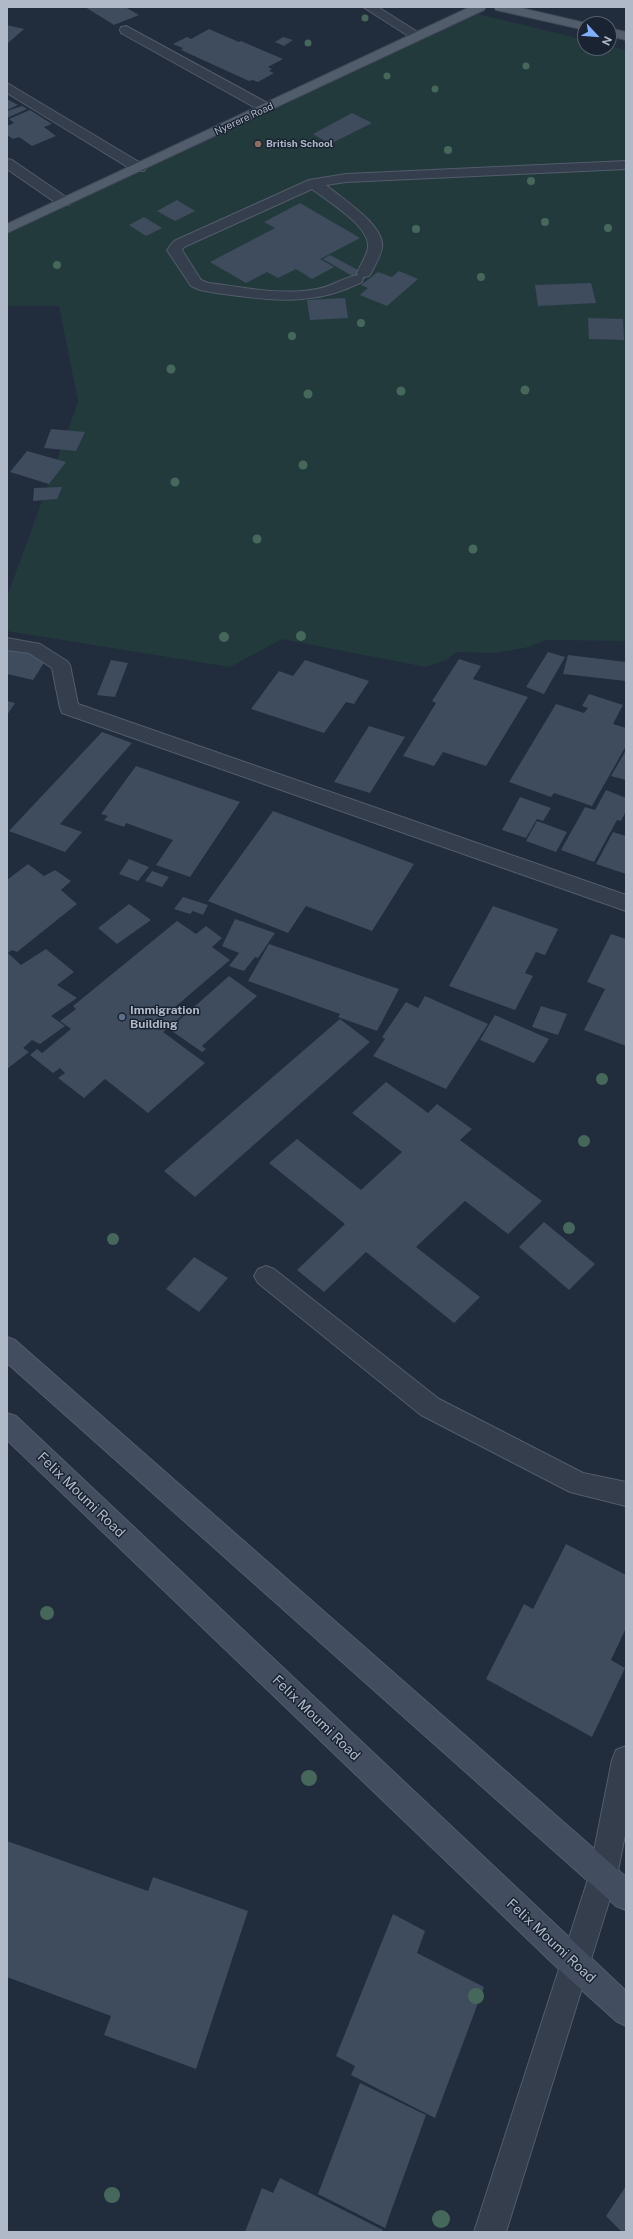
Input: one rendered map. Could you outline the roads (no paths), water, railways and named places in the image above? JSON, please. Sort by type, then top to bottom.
[{"type":"main road","name":"Nyerere Road","points":[[7,229],[480,7]]},
{"type":"main road","points":[[500,7],[577,24]]},
{"type":"main road","points":[[7,1348],[626,1896]]},
{"type":"main road","name":"Felix Moumi Road","points":[[7,1424],[574,1964],[626,2011]]},
{"type":"street","points":[[369,7],[418,36]]},
{"type":"street","points":[[126,30],[266,108]]},
{"type":"street","points":[[7,87],[139,168]]},
{"type":"street","points":[[7,162],[64,202]]},
{"type":"street","points":[[314,183],[330,198],[357,217],[371,231],[375,245],[361,276],[331,291],[308,294],[271,295],[205,287],[196,283],[177,257],[174,250],[179,244],[314,183],[346,178],[626,165]]},
{"type":"street","points":[[7,644],[34,648],[61,665],[69,708],[626,903]]},
{"type":"street","points":[[266,1276],[430,1408],[579,1484],[626,1494]]},
{"type":"street","points":[[490,2232],[603,1876],[626,1760]]},
{"type":"place","name":"British School","points":[[258,144]]},
{"type":"place","name":"Immigration Building","points":[[122,1017]]}]
